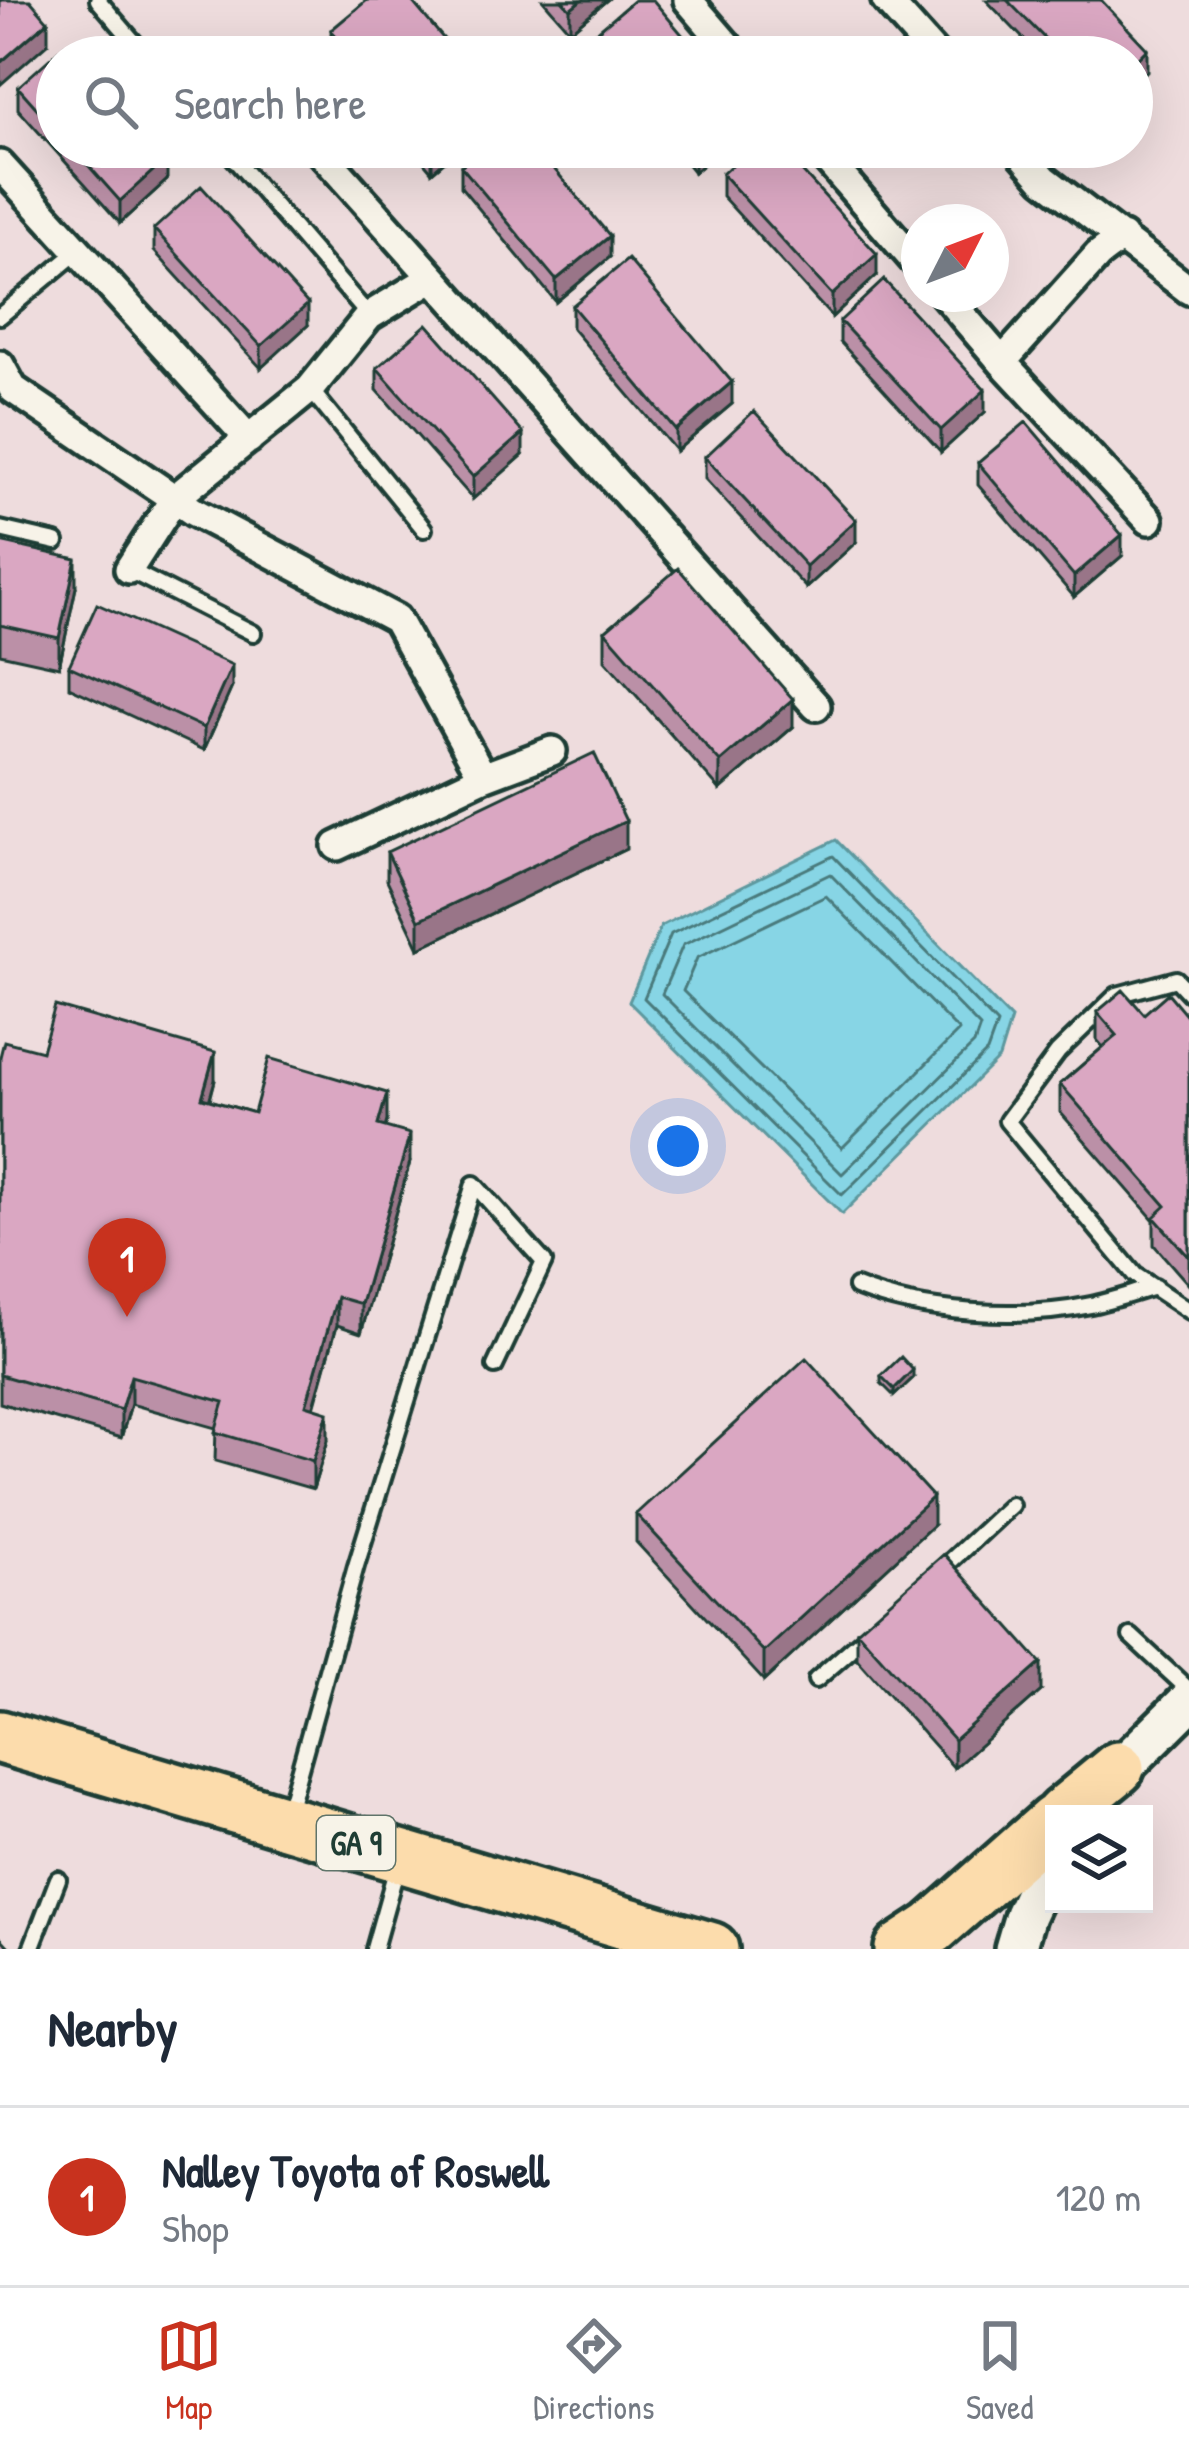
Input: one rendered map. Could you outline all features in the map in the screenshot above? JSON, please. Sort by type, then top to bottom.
[{"type":"highway","name":"GA 9","points":[[0,1737],[712,1949]]},
{"type":"highway","points":[[1073,1805],[1118,1768]]},
{"type":"highway","points":[[901,1949],[933,1928],[1045,1829]]},
{"type":"street","points":[[688,0],[719,36]]},
{"type":"street","points":[[886,0],[918,36]]},
{"type":"street","points":[[0,165],[249,439]]},
{"type":"street","points":[[334,168],[816,706]]},
{"type":"street","points":[[834,168],[901,245]]},
{"type":"street","points":[[1035,168],[1189,290]]},
{"type":"street","points":[[1002,362],[1098,255],[1122,237]]},
{"type":"street","points":[[129,569],[174,499],[310,389],[369,316],[430,279]]},
{"type":"street","points":[[959,312],[1149,520]]},
{"type":"street","points":[[4,384],[174,499],[396,619],[483,777]]},
{"type":"street","points":[[337,846],[483,777],[552,751]]},
{"type":"street","points":[[1087,1805],[1189,1701]]},
{"type":"street","points":[[1015,1949],[1045,1872]]},
{"type":"lane","points":[[98,0],[129,36]]},
{"type":"lane","points":[[242,168],[369,316]]},
{"type":"lane","points":[[0,316],[78,251]]},
{"type":"lane","points":[[310,389],[424,529]]},
{"type":"lane","points":[[0,529],[56,542]]},
{"type":"lane","points":[[129,569],[253,633]]},
{"type":"lane","points":[[1189,993],[1176,979],[1117,995],[1058,1052],[1007,1121],[1135,1275],[1189,1311]]},
{"type":"lane","points":[[284,1822],[356,1566],[474,1184],[544,1262],[495,1366]]},
{"type":"lane","points":[[856,1287],[886,1300],[989,1313],[1088,1306],[1155,1287]]},
{"type":"lane","points":[[933,1577],[1011,1505]]},
{"type":"lane","points":[[816,1681],[883,1622]]},
{"type":"lane","points":[[1132,1636],[1189,1690]]},
{"type":"lane","points":[[374,1949],[400,1856]]},
{"type":"lane","points":[[31,1949],[58,1879]]},
{"type":"water","points":[[836,840],[1011,1019],[999,1058],[842,1214],[629,1002],[661,926]]},
{"type":"building","points":[[0,0],[30,0],[48,21],[0,63]]},
{"type":"building","points":[[367,0],[411,0],[441,36],[336,36],[331,30]]},
{"type":"building","points":[[634,0],[653,0],[683,36],[598,36],[595,33]]},
{"type":"building","points":[[1007,0],[1101,0],[1135,36],[1042,36]]},
{"type":"building","points":[[36,71],[36,107],[18,87]]},
{"type":"building","points":[[91,168],[156,168],[120,201]]},
{"type":"building","points":[[463,168],[553,168],[610,236],[556,280]]},
{"type":"building","points":[[728,168],[799,168],[877,254],[832,295],[722,174]]},
{"type":"building","points":[[201,186],[308,304],[261,346],[154,229]]},
{"type":"building","points":[[628,259],[732,382],[676,430],[572,306]]},
{"type":"building","points":[[884,280],[901,299],[901,312],[913,312],[985,390],[941,430],[840,321]]},
{"type":"building","points":[[427,324],[523,433],[473,477],[377,368]]},
{"type":"building","points":[[754,411],[856,520],[806,566],[705,457]]},
{"type":"building","points":[[1026,422],[1122,535],[1074,576],[978,463]]},
{"type":"building","points":[[0,542],[76,559],[59,638],[0,625]]},
{"type":"building","points":[[678,568],[793,699],[720,762],[605,631]]},
{"type":"building","points":[[97,604],[232,665],[204,728],[69,666]]},
{"type":"building","points":[[594,753],[626,821],[419,920],[387,852]]},
{"type":"building","points":[[1123,990],[1144,1014],[1168,993],[1189,1018],[1189,1257],[1154,1217],[1166,1206],[1060,1084],[1117,1035],[1097,1012]]},
{"type":"building","points":[[55,1006],[215,1052],[202,1098],[254,1113],[269,1058],[387,1093],[378,1125],[410,1134],[361,1304],[337,1297],[306,1405],[328,1412],[313,1461],[215,1432],[224,1402],[131,1376],[121,1410],[0,1375],[0,1057],[4,1041],[42,1051]]},
{"type":"building","points":[[901,1357],[913,1370],[894,1389],[881,1376]]},
{"type":"building","points":[[806,1358],[933,1497],[764,1652],[636,1514]]},
{"type":"building","points":[[944,1554],[1041,1663],[954,1740],[857,1631]]},
{"type":"place","name":"Nalley Toyota of Roswell","points":[[127,1317]]}]
